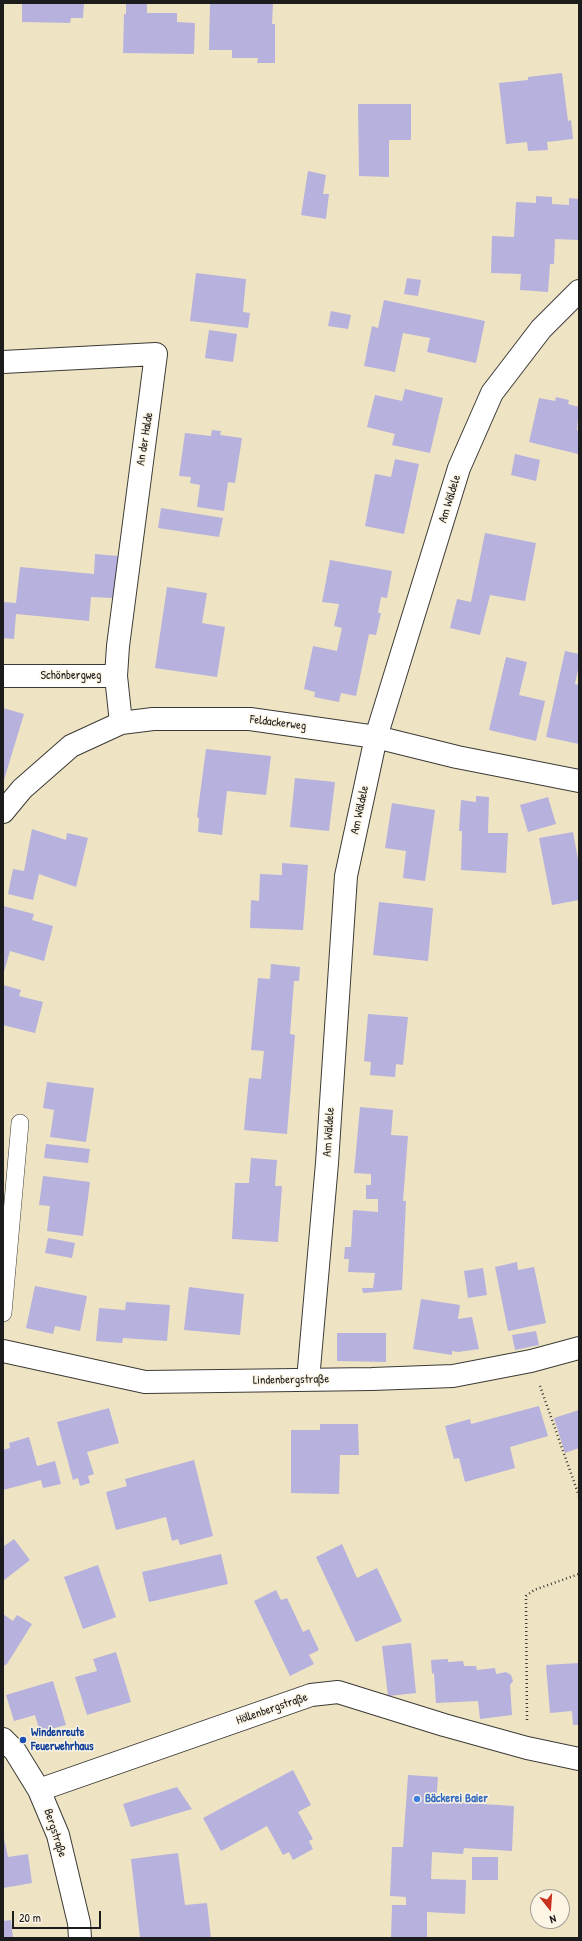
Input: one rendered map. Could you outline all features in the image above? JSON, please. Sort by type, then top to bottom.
[{"type":"street","name":"Am Wäldele","points":[[308,1380],[327,1163],[346,876],[376,737],[459,468],[492,393],[542,329],[579,291]]},
{"type":"street","name":"An der Halde","points":[[3,362],[156,354],[118,646],[116,676]]},
{"type":"street","name":"Schönbergweg","points":[[3,676],[116,676],[121,722]]},
{"type":"street","name":"Feldackerweg","points":[[3,812],[22,789],[71,746],[121,722],[153,719],[250,719],[376,737],[457,757],[579,781]]},
{"type":"street","name":"Lindenbergstraße","points":[[3,1351],[145,1382],[372,1379],[453,1376],[531,1361],[579,1348]]},
{"type":"street","name":"Höllenbergstraße","points":[[39,1790],[311,1694],[338,1692],[444,1725],[527,1748],[579,1759]]},
{"type":"street","name":"Bergstraße","points":[[3,1739],[14,1751],[39,1790],[58,1835],[79,1923],[80,1938]]},
{"type":"lane","points":[[3,1313],[20,1123]]},
{"type":"path","points":[[531,1361],[579,1496]]},
{"type":"path","points":[[527,1748],[526,1596],[534,1590],[579,1574]]},
{"type":"building","points":[[22,3],[84,3],[83,18],[71,18],[70,23],[22,22]]},
{"type":"building","points":[[126,3],[147,3],[147,13],[177,13],[177,22],[195,23],[194,54],[123,53],[124,14],[126,14]]},
{"type":"building","points":[[210,3],[273,3],[272,24],[275,24],[275,63],[257,63],[258,58],[232,58],[232,50],[209,50]]},
{"type":"building","points":[[562,73],[568,121],[571,120],[573,139],[547,142],[548,150],[528,151],[527,142],[506,144],[499,83],[528,80],[528,77]]},
{"type":"building","points":[[358,104],[411,104],[411,140],[389,140],[389,177],[359,176]]},
{"type":"building","points":[[308,171],[326,175],[323,194],[329,194],[326,219],[301,215]]},
{"type":"building","points":[[536,196],[552,197],[552,204],[569,205],[569,198],[579,199],[578,240],[555,239],[554,264],[550,264],[548,292],[520,290],[521,274],[491,273],[492,236],[514,237],[516,202],[536,203]]},
{"type":"building","points":[[196,273],[246,279],[243,312],[250,313],[248,328],[190,321]]},
{"type":"building","points":[[407,278],[421,280],[418,296],[404,294]]},
{"type":"building","points":[[384,300],[485,321],[476,363],[427,352],[430,338],[403,333],[395,372],[364,366],[372,326],[378,328]]},
{"type":"building","points":[[331,311],[351,315],[348,329],[328,326]]},
{"type":"building","points":[[209,330],[237,334],[233,362],[205,358]]},
{"type":"building","points":[[405,389],[443,398],[430,453],[392,445],[395,434],[367,427],[375,395],[402,401]]},
{"type":"building","points":[[556,397],[569,400],[568,404],[579,407],[577,430],[579,431],[578,454],[529,442],[539,398],[555,401]]},
{"type":"building","points":[[212,430],[221,431],[220,435],[242,438],[235,483],[228,482],[224,511],[197,507],[200,485],[190,483],[191,477],[179,476],[185,433],[211,436]]},
{"type":"building","points":[[515,454],[540,460],[536,481],[511,475]]},
{"type":"building","points":[[395,459],[419,464],[404,534],[365,526],[375,474],[391,477]]},
{"type":"building","points":[[161,508],[223,518],[219,537],[158,528]]},
{"type":"building","points":[[485,533],[536,543],[525,601],[490,595],[480,635],[450,628],[457,599],[471,602]]},
{"type":"building","points":[[95,554],[118,556],[114,598],[91,597],[89,621],[16,614],[14,639],[3,638],[3,602],[16,603],[20,567],[94,574]]},
{"type":"building","points":[[330,560],[392,571],[387,598],[381,597],[378,613],[381,613],[376,635],[369,634],[356,696],[341,693],[339,702],[314,697],[315,692],[304,689],[313,646],[337,651],[342,628],[334,626],[339,604],[322,602]]},
{"type":"building","points":[[167,587],[207,593],[202,623],[225,627],[217,677],[155,668]]},
{"type":"building","points":[[565,651],[579,654],[579,665],[575,684],[579,685],[579,744],[546,737]]},
{"type":"building","points":[[506,657],[527,662],[519,695],[545,701],[536,741],[489,730]]},
{"type":"building","points":[[3,708],[24,714],[3,783]]},
{"type":"building","points":[[206,749],[271,756],[266,795],[227,791],[222,835],[198,832],[199,818],[197,817]]},
{"type":"building","points":[[295,778],[335,782],[329,831],[290,827]]},
{"type":"building","points":[[476,796],[489,797],[488,833],[508,833],[506,873],[461,870],[462,831],[459,831],[461,800],[476,802]]},
{"type":"building","points":[[548,797],[556,824],[528,832],[520,805]]},
{"type":"building","points":[[392,803],[435,810],[425,881],[403,878],[406,851],[385,848]]},
{"type":"building","points":[[32,829],[66,840],[67,833],[88,838],[76,887],[39,874],[33,900],[8,894],[13,869],[24,871]]},
{"type":"building","points":[[573,832],[579,865],[579,900],[552,905],[539,838]]},
{"type":"building","points":[[282,863],[308,865],[303,930],[250,928],[251,900],[259,901],[260,874],[282,875]]},
{"type":"building","points":[[379,902],[433,908],[428,961],[373,955]]},
{"type":"building","points":[[3,906],[34,914],[32,920],[53,926],[44,961],[10,951],[3,975]]},
{"type":"building","points":[[271,964],[300,967],[299,981],[294,981],[290,1034],[295,1035],[287,1134],[244,1130],[249,1078],[261,1079],[264,1051],[251,1050],[258,978],[270,979]]},
{"type":"building","points":[[3,985],[21,990],[19,996],[43,1002],[35,1033],[3,1025]]},
{"type":"building","points":[[368,1014],[408,1017],[403,1065],[396,1064],[395,1077],[370,1075],[371,1062],[364,1061]]},
{"type":"building","points":[[47,1082],[94,1088],[86,1142],[50,1137],[54,1110],[43,1108]]},
{"type":"building","points":[[360,1107],[393,1110],[391,1135],[408,1136],[403,1201],[406,1201],[402,1290],[363,1293],[362,1288],[373,1288],[375,1273],[348,1272],[349,1259],[344,1259],[345,1247],[351,1247],[353,1210],[378,1212],[378,1199],[366,1199],[366,1185],[371,1185],[371,1174],[354,1173]]},
{"type":"building","points":[[46,1144],[90,1149],[88,1163],[44,1158]]},
{"type":"building","points":[[251,1158],[277,1160],[275,1186],[282,1186],[278,1242],[232,1239],[235,1183],[249,1183]]},
{"type":"building","points":[[43,1176],[90,1182],[83,1236],[47,1231],[50,1206],[39,1205]]},
{"type":"building","points":[[48,1238],[75,1243],[72,1258],[45,1253]]},
{"type":"building","points":[[517,1262],[518,1270],[534,1267],[546,1323],[508,1331],[495,1267]]},
{"type":"building","points":[[483,1268],[487,1295],[468,1298],[464,1271]]},
{"type":"building","points":[[35,1286],[87,1296],[80,1331],[55,1326],[53,1334],[26,1328]]},
{"type":"building","points":[[189,1287],[244,1294],[240,1335],[184,1330]]},
{"type":"building","points":[[421,1299],[460,1305],[458,1319],[472,1317],[479,1349],[458,1352],[452,1351],[452,1355],[413,1349]]},
{"type":"building","points":[[126,1302],[170,1305],[167,1341],[123,1338],[122,1343],[96,1341],[99,1308],[125,1310]]},
{"type":"building","points":[[536,1331],[539,1345],[515,1350],[512,1335]]},
{"type":"building","points":[[337,1333],[386,1333],[386,1362],[337,1361]]},
{"type":"building","points":[[539,1406],[548,1436],[510,1447],[515,1468],[465,1482],[459,1458],[454,1459],[445,1426],[470,1419],[471,1424]]},
{"type":"building","points":[[109,1408],[119,1443],[87,1452],[94,1474],[88,1476],[90,1483],[80,1486],[78,1478],[73,1480],[57,1422]]},
{"type":"building","points":[[579,1410],[579,1448],[565,1453],[554,1418]]},
{"type":"building","points":[[320,1424],[358,1424],[359,1455],[340,1455],[339,1494],[291,1493],[291,1430],[320,1430]]},
{"type":"building","points":[[29,1437],[37,1466],[55,1461],[61,1484],[43,1488],[41,1480],[3,1490],[3,1450],[10,1448],[9,1443]]},
{"type":"building","points":[[194,1460],[213,1536],[180,1545],[178,1539],[172,1541],[166,1517],[116,1530],[106,1492],[127,1486],[125,1479]]},
{"type":"building","points":[[14,1539],[30,1560],[3,1581],[3,1545],[4,1546]]},
{"type":"building","points":[[342,1544],[357,1578],[377,1568],[402,1621],[356,1642],[316,1557]]},
{"type":"building","points":[[221,1554],[228,1584],[149,1602],[142,1572]]},
{"type":"building","points":[[98,1565],[116,1617],[83,1629],[64,1577]]},
{"type":"building","points":[[276,1590],[281,1600],[287,1598],[303,1632],[309,1629],[319,1650],[309,1655],[314,1664],[290,1676],[254,1601]]},
{"type":"building","points":[[3,1614],[13,1621],[17,1615],[32,1624],[7,1664],[3,1666]]},
{"type":"building","points":[[411,1643],[416,1693],[388,1696],[382,1646]]},
{"type":"building","points":[[116,1652],[131,1702],[87,1715],[75,1677],[97,1671],[93,1659]]},
{"type":"building","points":[[448,1659],[448,1662],[463,1661],[464,1666],[476,1666],[477,1670],[495,1668],[496,1674],[506,1672],[511,1675],[513,1681],[510,1685],[512,1715],[480,1719],[478,1701],[436,1703],[434,1673],[432,1674],[431,1660]]},
{"type":"building","points":[[579,1663],[579,1725],[573,1725],[572,1711],[550,1713],[546,1665]]},
{"type":"building","points":[[53,1681],[66,1725],[40,1732],[35,1715],[14,1721],[6,1695]]},
{"type":"building","points":[[293,1770],[311,1805],[298,1812],[313,1839],[309,1841],[313,1849],[293,1860],[289,1852],[283,1855],[267,1826],[221,1851],[203,1818]]},
{"type":"building","points":[[408,1775],[438,1777],[436,1801],[514,1806],[512,1851],[464,1848],[463,1854],[432,1852],[431,1879],[466,1880],[465,1914],[427,1912],[427,1938],[391,1938],[392,1905],[406,1905],[406,1897],[390,1896],[392,1847],[403,1847]]},
{"type":"building","points":[[177,1787],[192,1809],[131,1827],[123,1804]]},
{"type":"building","points":[[3,1834],[8,1857],[28,1854],[32,1883],[3,1888]]},
{"type":"building","points":[[178,1853],[185,1905],[207,1903],[211,1938],[140,1938],[131,1859]]},
{"type":"building","points":[[472,1857],[498,1857],[498,1880],[472,1880]]},
{"type":"building","points":[[11,1920],[13,1938],[3,1938],[3,1921]]},
{"type":"place","name":"Windenreute Feuerwehrhaus","points":[[23,1740]]},
{"type":"place","name":"Bäckerei Baier","points":[[417,1799]]}]
